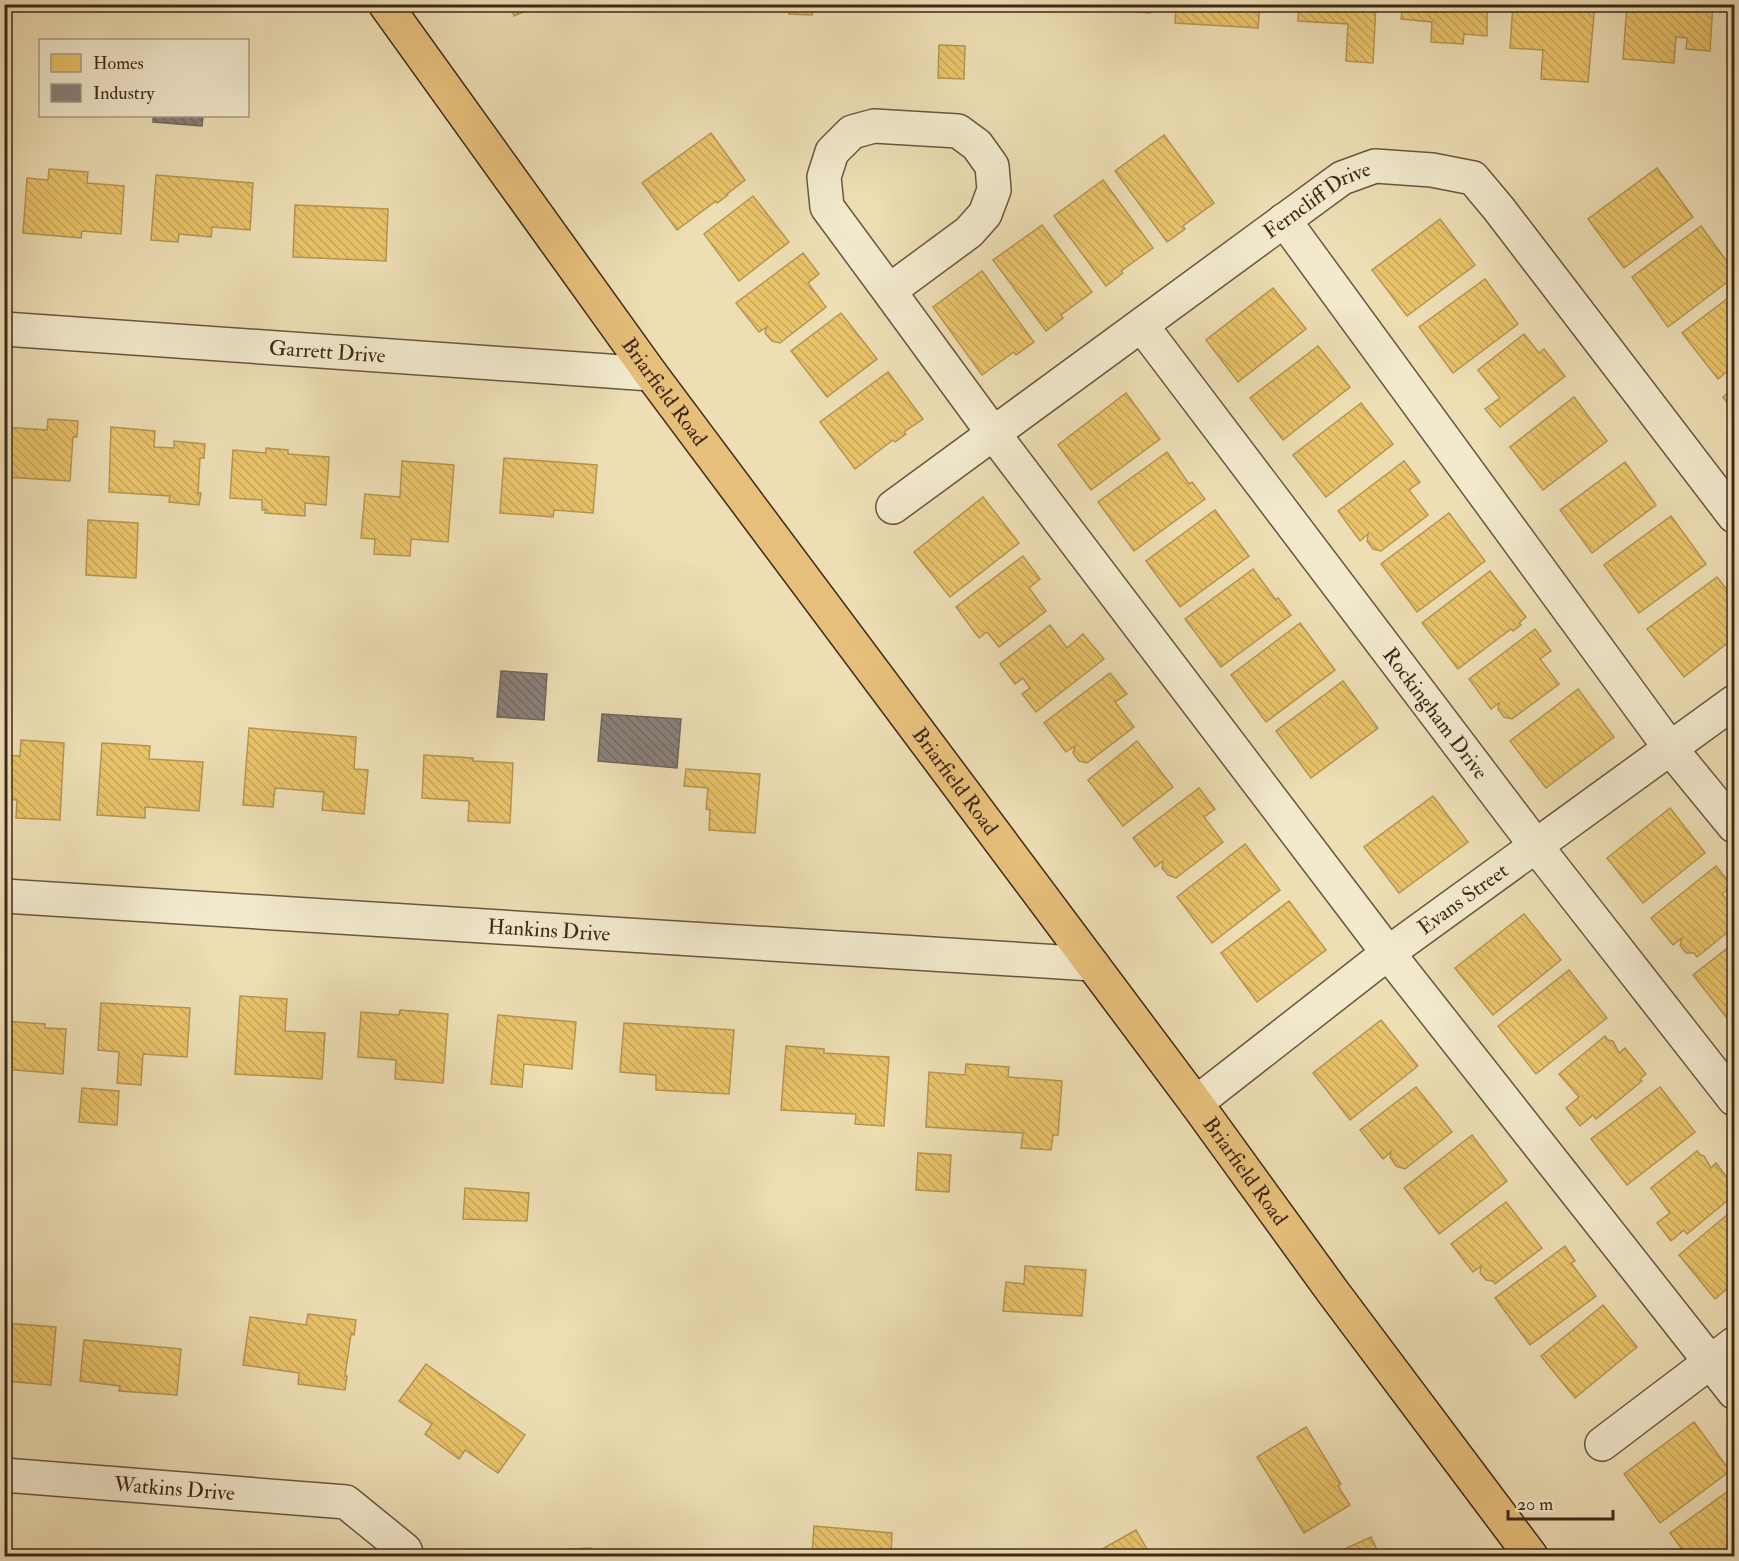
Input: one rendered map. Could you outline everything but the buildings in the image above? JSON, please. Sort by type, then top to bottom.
[{"type":"main road","name":"Briarfield Road","points":[[385,4],[651,374],[1092,963],[1531,1557]]},
{"type":"street","points":[[889,291],[969,232],[986,214],[994,190],[992,166],[977,146],[958,130],[874,126],[852,132],[832,152],[824,177],[827,207],[993,433],[1388,953],[1723,1352],[1734,1392]]},
{"type":"street","name":"Ferncliff Drive","points":[[893,507],[1342,178],[1375,166],[1432,170],[1473,178],[1734,516]]},
{"type":"street","points":[[1284,220],[1670,748],[1734,826]]},
{"type":"street","name":"Rockingham Drive","points":[[1142,326],[1536,846],[1734,1098]]},
{"type":"street","name":"Garrett Drive","points":[[4,329],[651,374]]},
{"type":"street","name":"Evans Street","points":[[1196,1103],[1388,953],[1734,702]]},
{"type":"street","name":"Hankins Drive","points":[[4,896],[1092,963]]},
{"type":"street","points":[[1602,1444],[1723,1352]]},
{"type":"street","name":"Watkins Drive","points":[[4,1475],[346,1502],[405,1550],[408,1557]]}]
